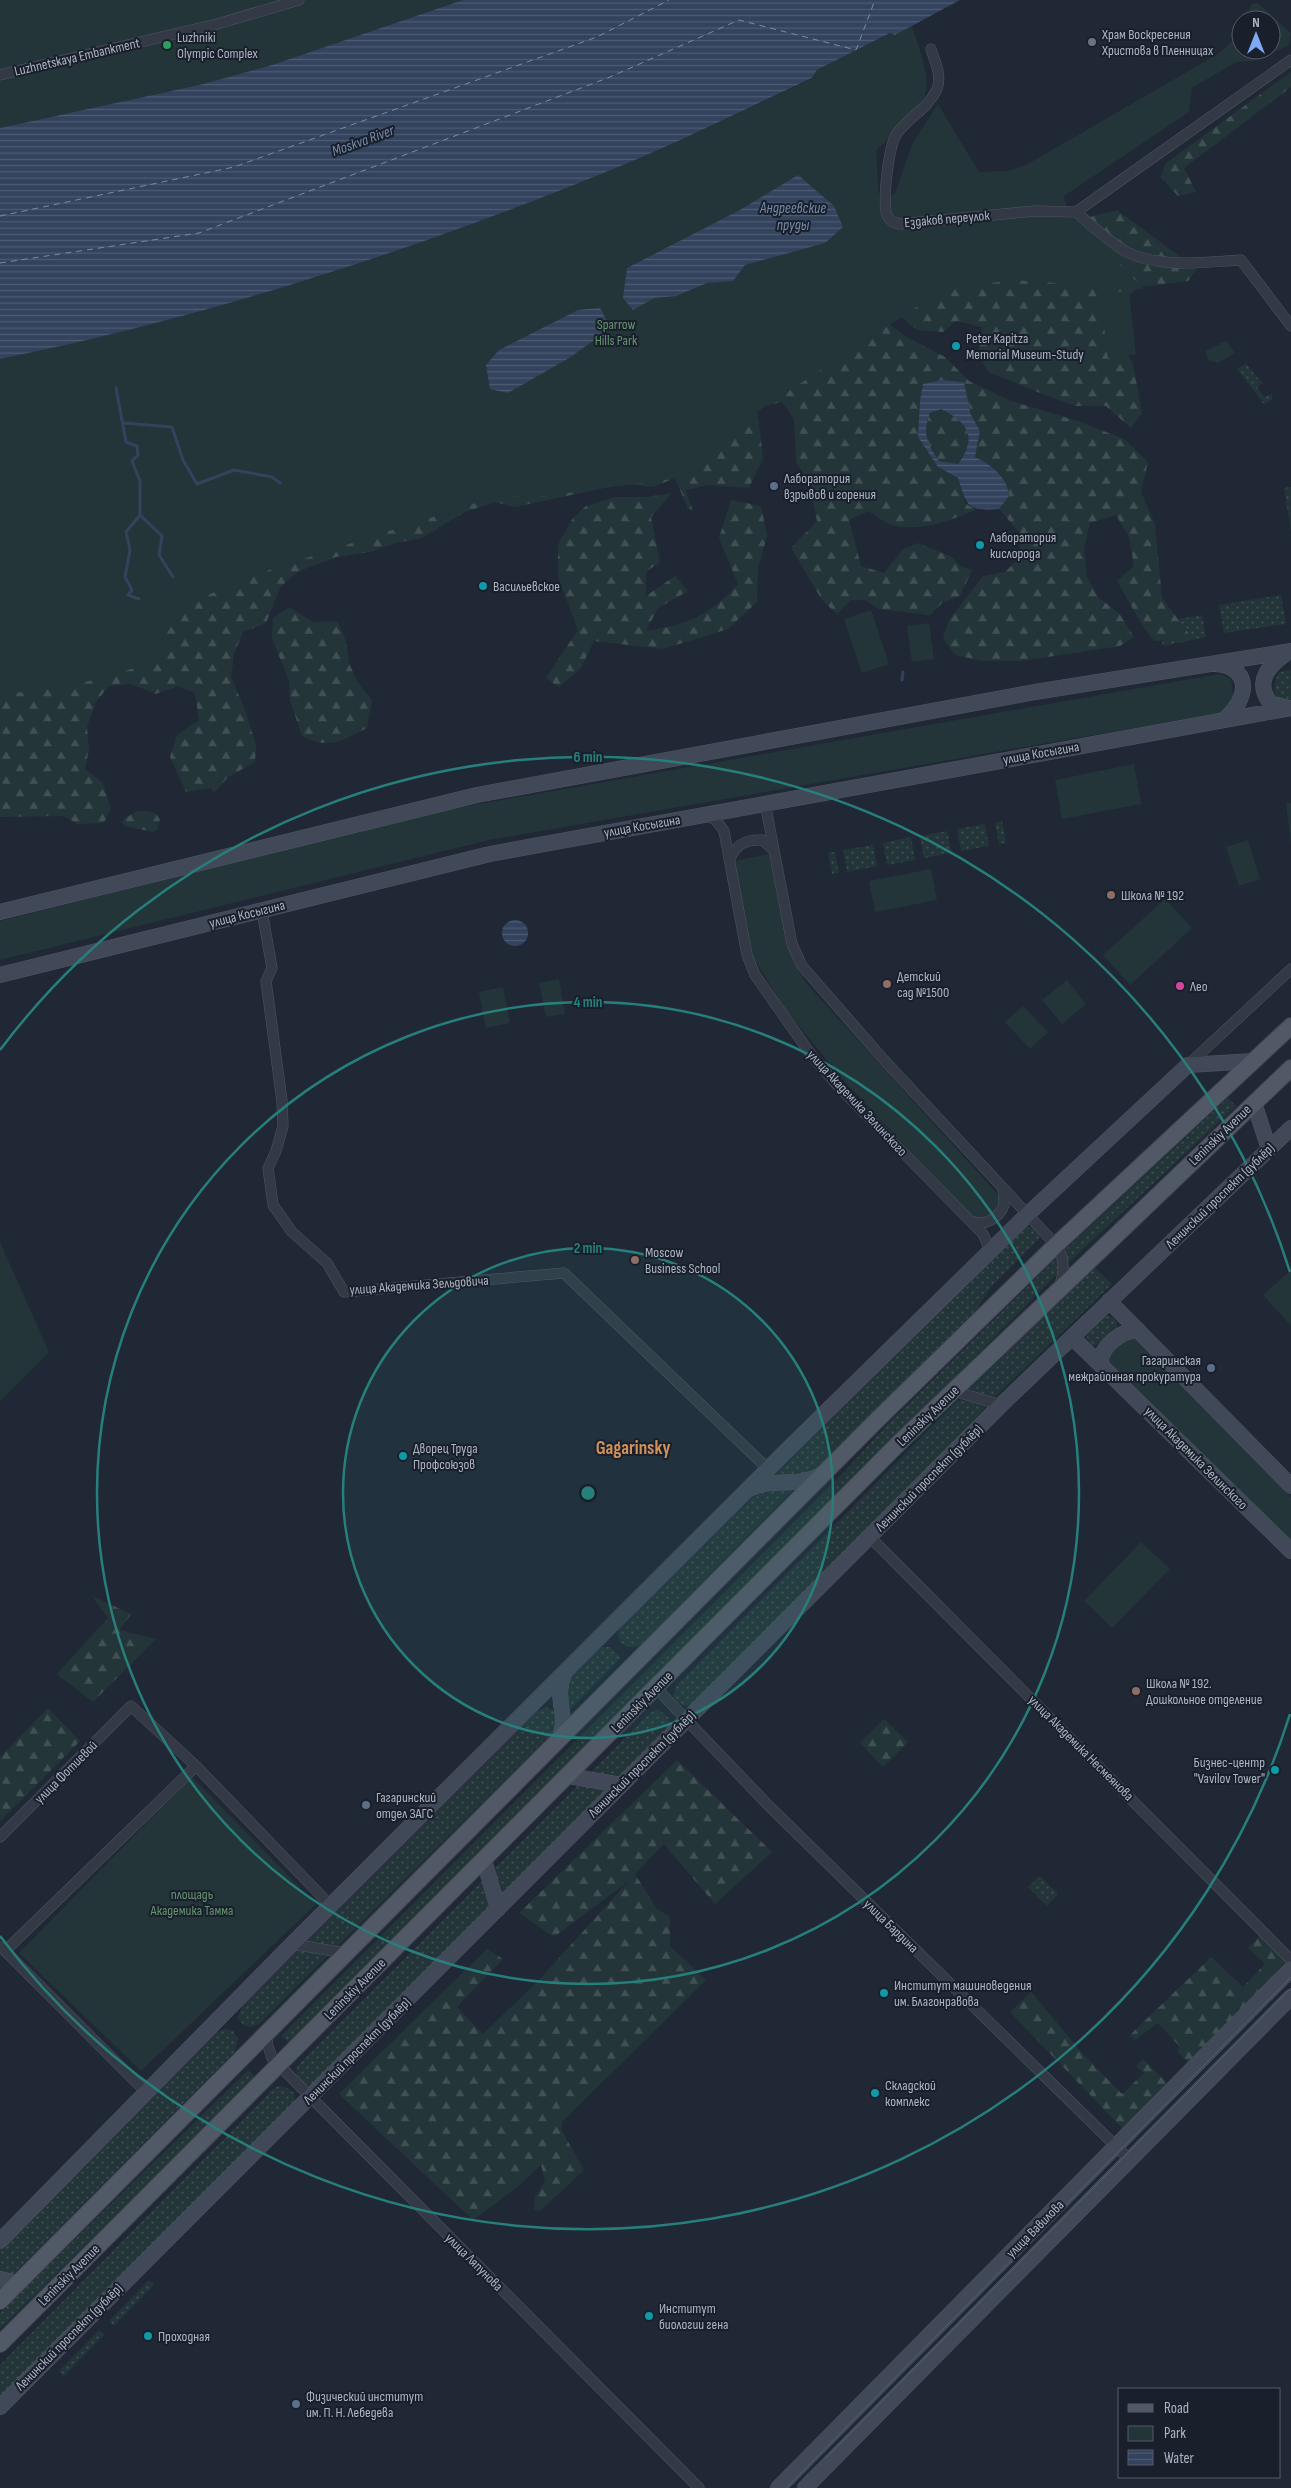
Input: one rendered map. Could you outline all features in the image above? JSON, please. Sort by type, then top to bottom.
[{"type":"main road","points":[[0,2301],[345,1953],[1056,1244],[1291,1026]]},
{"type":"main road","name":"Leninskiy Avenue","points":[[0,2344],[953,1391],[1291,1068]]},
{"type":"street","name":"Luzhnetskaya Embankment","points":[[0,75],[217,24],[299,0]]},
{"type":"street","name":"Ездаков переулок","points":[[931,49],[939,74],[937,88],[929,102],[897,134],[890,155],[884,202],[887,216],[892,222],[900,224],[1035,211],[1076,212]]},
{"type":"street","points":[[1291,60],[1076,212],[1106,238],[1127,252],[1155,260],[1190,263],[1241,260],[1291,326]]},
{"type":"street","points":[[0,912],[477,795],[1055,689],[1290,651]]},
{"type":"street","points":[[1290,651],[1268,669],[1263,678],[1262,688],[1270,703],[1290,708]]},
{"type":"street","points":[[1215,664],[1234,669],[1240,676],[1243,685],[1240,702],[1224,720]]},
{"type":"street","name":"улица Косыгина","points":[[0,975],[490,854],[1290,708]]},
{"type":"street","points":[[764,803],[792,944],[802,966],[884,1060],[1056,1244],[1060,1250],[1064,1270],[1058,1290]]},
{"type":"street","name":"улица Академика Зелинского","points":[[703,815],[720,824],[730,859],[749,965],[775,1007],[837,1085],[970,1221],[986,1239],[990,1250]]},
{"type":"street","points":[[730,859],[737,846],[749,841],[762,840],[774,850]]},
{"type":"street","name":"улица Академика Зельдовича","points":[[262,911],[272,968],[266,981],[282,1101],[283,1126],[268,1173],[273,1205],[292,1232],[326,1264],[344,1292],[564,1273],[768,1469]]},
{"type":"street","points":[[0,2241],[292,1944],[990,1250],[1291,969]]},
{"type":"street","points":[[1188,1065],[1254,1061]]},
{"type":"street","points":[[1254,1103],[1269,1149]]},
{"type":"street","name":"Ленинский проспект (дублёр)","points":[[0,2407],[311,2098],[685,1720],[1001,1405],[1291,1128]]},
{"type":"street","points":[[970,1221],[982,1224],[995,1218],[1004,1204],[1003,1188]]},
{"type":"street","points":[[1110,1301],[1291,1486]]},
{"type":"street","points":[[1101,1364],[1104,1350],[1121,1334],[1130,1330],[1138,1330]]},
{"type":"street","name":"улица Академика Зелинского","points":[[1072,1337],[1291,1551]]},
{"type":"street","points":[[953,1391],[1001,1405]]},
{"type":"street","points":[[747,1490],[762,1484],[808,1481],[825,1473]]},
{"type":"street","name":"улица Академика Несмеянова","points":[[870,1537],[1291,1960]]},
{"type":"street","points":[[559,1739],[564,1725],[559,1690],[564,1673]]},
{"type":"street","name":"улица Бардина","points":[[656,1688],[768,1806],[1130,2160]]},
{"type":"street","name":"улица Фотиевой","points":[[0,1838],[132,1706],[196,1766]]},
{"type":"street","points":[[146,2093],[2,1949],[196,1766],[331,1906]]},
{"type":"street","points":[[569,1776],[621,1785]]},
{"type":"street","points":[[484,1860],[498,1909]]},
{"type":"street","points":[[292,1944],[345,1953]]},
{"type":"street","name":"улица Вавилова","points":[[778,2488],[1291,1969]]},
{"type":"street","name":"улица Вавилова","points":[[805,2488],[1291,1997]]},
{"type":"street","name":"улица Ляпунова","points":[[272,2027],[268,2035],[268,2051],[279,2065],[699,2488]]},
{"type":"street","points":[[0,2279],[18,2283]]},
{"type":"green space","name":"Luzhniki Olympic Complex","points":[[0,0],[463,0],[272,65],[199,85],[0,128]]},
{"type":"green space","name":"Sparrow Hills Park","points":[[1258,3],[1266,10],[1249,10],[1252,4]]},
{"type":"green space","name":"Sparrow Hills Park","points":[[1281,24],[1291,33],[1288,46],[1281,49]]},
{"type":"green space","name":"Sparrow Hills Park","points":[[912,26],[926,74],[926,91],[919,105],[897,131],[876,151],[879,201],[895,194],[912,144],[938,104],[979,172],[1007,171],[1026,165],[1218,54],[1231,43],[1231,60],[1254,60],[1236,62],[1192,88],[1189,112],[1064,196],[1068,213],[1144,289],[1011,280],[984,284],[953,285],[760,410],[746,415],[699,472],[665,480],[545,496],[497,496],[269,570],[188,603],[162,624],[163,660],[64,688],[3,694],[3,702],[0,702],[0,359],[80,342],[238,301],[394,252],[471,224],[671,145],[812,79],[817,70],[890,33],[895,35]]},
{"type":"green space","points":[[1291,72],[1291,87],[1184,168],[1196,192],[1178,196],[1161,177],[1165,164]]},
{"type":"green space","points":[[1117,210],[1197,269],[1188,281],[1141,287],[1118,302],[1118,338],[1133,364],[1142,413],[1131,428],[1106,406],[1075,406],[989,372],[978,356],[982,327],[956,321],[943,332],[917,330],[870,291],[1075,221]]},
{"type":"green space","points":[[1129,291],[1136,354],[1108,358],[1100,294]]},
{"type":"green space","points":[[866,307],[905,336],[945,357],[969,381],[1011,401],[1078,421],[1124,439],[1148,462],[1141,492],[1155,524],[1162,598],[1192,638],[1155,641],[1144,628],[1117,581],[1134,566],[1129,537],[1116,515],[1090,523],[1084,548],[1087,577],[1099,598],[1119,613],[1134,637],[1120,646],[1021,661],[983,661],[955,655],[943,638],[949,620],[983,576],[1005,572],[1020,557],[1020,533],[999,509],[1009,496],[1006,483],[998,472],[975,457],[980,431],[971,415],[964,382],[942,380],[918,437],[938,467],[958,478],[965,503],[976,510],[947,521],[916,527],[893,525],[869,511],[849,520],[861,566],[884,573],[902,550],[918,543],[952,557],[961,567],[972,570],[960,596],[943,602],[930,615],[878,609],[865,600],[851,600],[837,614],[822,600],[791,548],[817,521],[809,482],[796,462],[794,419],[782,402],[757,408],[763,458],[749,488],[708,485],[686,490],[693,511],[688,509],[675,478],[653,487],[623,484],[515,507],[495,502],[463,513],[422,538],[395,543],[370,552],[336,557],[297,572],[280,588],[266,623],[243,632],[234,654],[231,677],[245,710],[256,745],[255,762],[228,777],[215,792],[211,788],[186,792],[170,757],[177,735],[199,720],[195,693],[178,686],[156,694],[131,684],[109,686],[96,702],[87,727],[89,749],[85,769],[102,782],[111,808],[104,823],[78,824],[63,816],[0,817],[0,417]]},
{"type":"green space","points":[[1226,341],[1235,353],[1218,363],[1208,360],[1205,351]]},
{"type":"green space","points":[[1246,364],[1262,383],[1257,387],[1264,397],[1272,394],[1272,399],[1264,404],[1237,369]]},
{"type":"green space","points":[[941,409],[958,419],[968,431],[968,446],[958,464],[939,461],[931,449],[927,438],[926,427],[930,413]]},
{"type":"green space","points":[[1291,487],[1291,531],[1284,488]]},
{"type":"green space","points":[[672,493],[651,517],[660,562],[646,572],[646,596],[675,576],[688,591],[658,608],[646,631],[661,629],[697,617],[718,604],[738,584],[719,538],[731,500],[761,506],[767,536],[758,568],[757,602],[728,629],[663,649],[594,641],[581,668],[559,687],[546,678],[578,630],[558,577],[558,544],[573,518],[586,506],[615,497],[647,497]]},
{"type":"green space","points":[[1281,595],[1286,624],[1224,633],[1219,605]]},
{"type":"green space","points":[[289,607],[313,622],[337,621],[346,640],[349,663],[357,681],[372,700],[367,728],[342,740],[328,743],[302,736],[290,700],[289,680],[272,639],[273,618]]},
{"type":"green space","points":[[871,610],[889,664],[862,673],[844,619]]},
{"type":"green space","points":[[1202,615],[1206,637],[1163,646],[1162,642],[1172,636],[1176,630],[1178,619]]},
{"type":"green space","points":[[929,623],[934,659],[912,662],[907,626]]},
{"type":"green space","points":[[1291,670],[1291,702],[1275,698],[1276,678],[1279,672]]},
{"type":"green space","points":[[1219,674],[1231,678],[1234,702],[1226,712],[489,840],[0,960],[0,921],[428,813]]},
{"type":"green space","points":[[1134,764],[1141,804],[1062,819],[1055,780]]},
{"type":"green space","points":[[1286,803],[1291,803],[1291,843]]},
{"type":"green space","points":[[137,811],[148,811],[156,814],[160,820],[157,830],[153,832],[124,826],[122,822],[125,818]]},
{"type":"green space","points":[[1002,821],[1006,843],[999,844],[995,823]]},
{"type":"green space","points":[[985,824],[989,846],[961,851],[957,829]]},
{"type":"green space","points":[[947,831],[952,853],[924,858],[920,836]]},
{"type":"green space","points":[[911,837],[915,860],[887,865],[883,843]]},
{"type":"green space","points":[[1248,840],[1260,879],[1239,886],[1226,847]]},
{"type":"green space","points":[[873,845],[877,866],[847,872],[843,850]]},
{"type":"green space","points":[[835,852],[839,873],[832,874],[828,853]]},
{"type":"green space","points":[[769,854],[786,939],[794,963],[806,983],[1001,1198],[1002,1201],[991,1216],[976,1221],[845,1082],[784,1008],[752,955],[734,861]]},
{"type":"green space","points":[[931,869],[937,900],[875,912],[869,881]]},
{"type":"green space","points":[[1165,899],[1192,928],[1130,985],[1103,955]]},
{"type":"green space","points":[[559,979],[565,1014],[546,1017],[539,983]]},
{"type":"green space","points":[[1067,980],[1086,1004],[1062,1024],[1042,1000]]},
{"type":"green space","points":[[503,987],[510,1023],[486,1028],[479,992]]},
{"type":"green space","points":[[1023,1006],[1048,1032],[1030,1049],[1005,1022]]},
{"type":"green space","points":[[1228,1098],[1236,1106],[1067,1264],[1065,1250]]},
{"type":"green space","points":[[1032,1227],[1039,1232],[1040,1238],[991,1287],[975,1311],[810,1475],[770,1475],[1024,1228]]},
{"type":"green space","points":[[0,1242],[49,1352],[0,1401]]},
{"type":"green space","points":[[1058,1257],[1059,1272],[801,1533],[289,2043],[281,2036],[843,1473],[888,1424]]},
{"type":"green space","points":[[1094,1267],[1112,1284],[995,1397],[967,1391]]},
{"type":"green space","points":[[1291,1270],[1291,1326],[1263,1295]]},
{"type":"green space","points":[[1105,1315],[1113,1317],[1117,1322],[1117,1329],[1096,1345],[1091,1345],[1085,1333]]},
{"type":"green space","points":[[1134,1337],[1291,1497],[1291,1545],[1105,1360],[1107,1351]]},
{"type":"green space","points":[[963,1400],[986,1407],[907,1493],[692,1707],[678,1704],[673,1696],[676,1686],[957,1401]]},
{"type":"green space","points":[[762,1487],[794,1489],[640,1645],[631,1647],[623,1644],[619,1638],[619,1628]]},
{"type":"green space","points":[[1141,1542],[1170,1569],[1112,1628],[1084,1601]]},
{"type":"green space","points":[[92,1596],[131,1614],[120,1630],[156,1639],[93,1702],[57,1674],[108,1618]]},
{"type":"green space","points":[[610,1647],[621,1658],[571,1709],[563,1681],[597,1648]]},
{"type":"green space","points":[[546,1707],[557,1713],[559,1726],[259,2024],[251,2027],[243,2025],[238,2018],[242,2006],[537,1711]]},
{"type":"green space","points":[[48,1708],[80,1741],[0,1821],[0,1757]]},
{"type":"green space","points":[[658,1709],[668,1717],[671,1726],[312,2086],[301,2082],[297,2076],[298,2065],[650,1713]]},
{"type":"green space","points":[[884,1719],[908,1742],[883,1767],[860,1743]]},
{"type":"green space","points":[[677,1760],[772,1852],[715,1904],[664,1844],[635,1874],[657,1909],[670,1917],[670,1946],[706,1980],[562,2122],[562,2131],[584,2170],[540,2211],[534,2210],[535,2197],[545,2181],[541,2165],[516,2188],[473,2220],[339,2094],[487,1949],[503,1959],[457,2007],[483,2034],[537,1982],[629,1881],[554,1937],[519,1913]]},
{"type":"green space","name":"площадь Академика Тамма","points":[[192,1777],[316,1904],[141,2071],[19,1953]]},
{"type":"green space","points":[[1040,1876],[1058,1894],[1047,1906],[1028,1887]]},
{"type":"green space","points":[[1262,1934],[1288,1960],[1188,2063],[1177,2051],[1180,2047],[1158,2023],[1134,2041],[1130,2035],[1211,1957],[1243,1987],[1265,1964],[1248,1948]]},
{"type":"green space","points":[[1031,1992],[1084,2055],[1122,2094],[1144,2073],[1136,2066],[1143,2059],[1167,2083],[1123,2129],[1010,2012]]},
{"type":"green space","points":[[225,2029],[233,2031],[238,2039],[235,2051],[0,2287],[0,2250],[216,2032]]},
{"type":"green space","points":[[248,2070],[256,2078],[0,2329],[0,2313]]},
{"type":"green space","points":[[279,2086],[288,2088],[294,2093],[296,2105],[0,2404],[0,2365],[273,2089]]},
{"type":"green space","points":[[149,2280],[154,2285],[114,2326],[109,2321]]},
{"type":"green space","points":[[99,2330],[104,2335],[64,2376],[59,2371]]},
{"type":"water","name":"Moskva River","points":[[463,0],[960,0],[895,35],[890,33],[817,70],[812,78],[694,134],[623,165],[471,224],[394,252],[238,301],[80,342],[0,359],[0,128],[199,85],[272,65]]},
{"type":"water","name":"Андреевские пруды","points":[[798,175],[834,206],[843,227],[825,243],[745,265],[733,281],[707,283],[676,296],[654,298],[633,310],[623,298],[627,268],[740,210]]},
{"type":"water","points":[[600,308],[611,328],[569,358],[508,393],[490,389],[486,365],[499,350],[578,310]]},
{"type":"water","points":[[942,380],[964,382],[971,415],[980,431],[975,457],[998,472],[1008,489],[1009,496],[999,509],[980,509],[970,505],[966,501],[958,478],[938,467],[918,437],[923,384]],"holes":[[[941,409],[964,425],[969,438],[968,446],[958,464],[939,461],[931,449],[926,432],[930,413]]]},
{"type":"water","points":[[515,920],[524,924],[528,933],[524,942],[515,946],[506,942],[502,933],[506,924]]},
{"type":"waterway","points":[[116,388],[126,442],[137,446],[138,455],[132,461],[140,481],[140,515],[162,536],[159,555],[173,577]]},
{"type":"waterway","points":[[124,423],[172,427],[183,460],[197,484],[234,470],[272,477],[280,483]]},
{"type":"waterway","points":[[139,599],[128,595],[132,590],[125,577],[130,550],[126,532],[140,515]]},
{"type":"waterway","points":[[902,680],[903,672]]},
{"type":"ferry route","points":[[0,216],[234,167],[597,37],[669,0]]},
{"type":"ferry route","points":[[0,263],[199,233],[610,77],[739,20],[856,50],[875,0]]},
{"type":"tram line","points":[[786,2488],[1291,1977]]},
{"type":"tram line","points":[[826,2458],[1291,1988]]},
{"type":"place","name":"Храм Воскресения Христова в Пленницах","points":[[1092,42]]},
{"type":"place","name":"Luzhniki Olympic Complex","points":[[167,45]]},
{"type":"place","name":"Peter Kapitza Memorial Museum-Study","points":[[956,346]]},
{"type":"place","name":"Лаборатория взрывов и горения","points":[[774,486]]},
{"type":"place","name":"Лаборатория кислорода","points":[[980,545]]},
{"type":"place","name":"Васильевское","points":[[483,586]]},
{"type":"place","name":"Школа № 192","points":[[1111,895]]},
{"type":"place","name":"Детский сад №1500","points":[[887,984]]},
{"type":"place","name":"Лео","points":[[1180,986]]},
{"type":"place","name":"Moscow Business School","points":[[635,1260]]},
{"type":"place","name":"Гагаринская межрайонная прокуратура","points":[[1211,1368]]},
{"type":"place","name":"Дворец Труда Профсоюзов","points":[[403,1456]]},
{"type":"place","name":"Школа № 192. Дошкольное отделение","points":[[1136,1691]]},
{"type":"place","name":"Бизнес-центр \"Vavilov Tower\"","points":[[1275,1770]]},
{"type":"place","name":"Гагаринский отдел ЗАГС","points":[[366,1805]]},
{"type":"place","name":"Институт машиноведения им. Благонравова","points":[[884,1993]]},
{"type":"place","name":"Складской комплекс","points":[[875,2093]]},
{"type":"place","name":"Институт биологии гена","points":[[649,2316]]},
{"type":"place","name":"Проходная","points":[[148,2336]]},
{"type":"place","name":"Физический институт им. П. Н. Лебедева","points":[[296,2404]]},
{"type":"district","name":"Gagarinsky","points":[[633,1448]]}]
